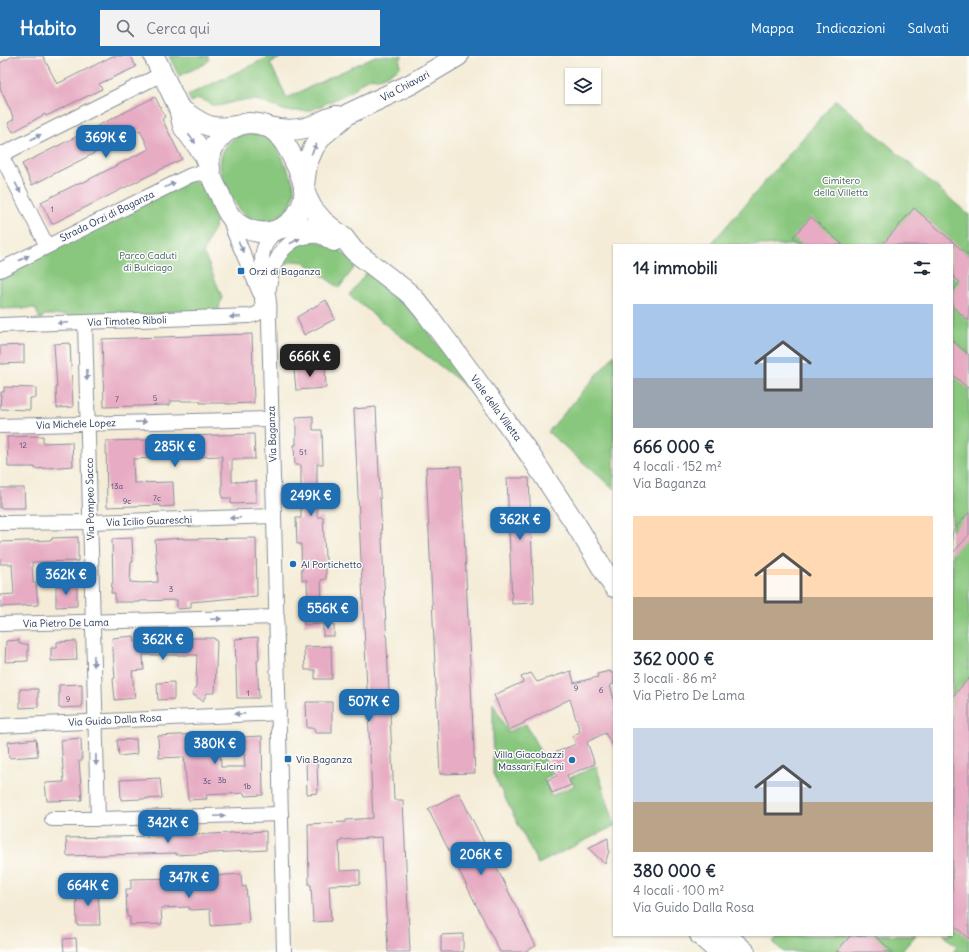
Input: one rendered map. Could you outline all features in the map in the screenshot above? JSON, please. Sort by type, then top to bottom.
[{"type":"street","points":[[154,56],[179,108],[196,121],[208,126],[223,128],[254,123],[267,127],[278,134],[286,144],[301,175],[304,188]]},
{"type":"street","name":"Via Chiavari","points":[[304,188],[308,163],[314,147],[328,130],[351,113],[411,84],[458,56]]},
{"type":"street","points":[[47,246],[1,156],[162,74]]},
{"type":"street","name":"Via Baganza","points":[[179,108],[184,128],[205,156],[234,232],[258,286],[266,299]]},
{"type":"street","name":"Via Chiavari","points":[[267,127],[282,130],[297,130],[312,126],[332,117],[351,113]]},
{"type":"street","points":[[212,176],[210,156],[215,143],[224,133],[235,126]]},
{"type":"street","name":"Strada Orzi di Baganza","points":[[0,270],[189,176],[196,173],[210,177],[212,176]]},
{"type":"street","name":"Via Baganza","points":[[227,211],[236,222],[248,229],[261,232],[279,229],[288,224],[297,214],[303,201],[304,188]]},
{"type":"street","name":"Viale della Villetta","points":[[304,188],[309,203],[316,214],[322,221],[344,238],[354,251]]},
{"type":"street","name":"Viale della Villetta","points":[[279,229],[292,226],[317,231],[354,251],[413,297],[474,377],[530,455],[575,523],[613,585]]},
{"type":"street","name":"Via Baganza","points":[[279,229],[268,240],[263,252],[262,261],[269,324],[284,952]]},
{"type":"street","points":[[254,315],[259,314],[261,310],[266,299],[273,268],[280,254],[288,245],[299,238],[311,236],[322,236],[332,239]]},
{"type":"street","points":[[254,315],[264,317],[269,324]]},
{"type":"street","name":"Via Timoteo Riboli","points":[[0,325],[254,315]]},
{"type":"street","name":"Via Pompeo Sacco","points":[[86,322],[98,819]]},
{"type":"street","name":"Via Michele Lopez","points":[[0,426],[272,419]]},
{"type":"street","name":"Via Icilio Guareschi","points":[[0,523],[90,522],[274,516]]},
{"type":"street","name":"Via Pietro De Lama","points":[[0,624],[277,617]]},
{"type":"street","name":"Via Guido Dalla Rosa","points":[[0,726],[279,713]]},
{"type":"street","points":[[52,819],[281,814]]},
{"type":"street","points":[[701,936],[719,952]]},
{"type":"street","points":[[727,936],[745,952]]},
{"type":"green space","points":[[169,56],[208,56],[209,60],[205,64],[179,76]]},
{"type":"green space","points":[[271,56],[284,56],[270,63],[287,98],[375,56],[402,57],[400,60],[400,67],[398,69],[383,77],[365,80],[354,90],[308,111],[283,110],[254,100],[237,101],[218,106],[212,105],[200,99],[191,102],[188,95]]},
{"type":"green space","name":"Cimitero della Villetta","points":[[836,100],[969,215],[969,952],[953,952],[957,947],[945,936],[953,936],[953,244],[711,244]]},
{"type":"green space","points":[[245,134],[265,137],[274,144],[293,182],[294,193],[290,205],[280,216],[273,219],[265,221],[257,220],[250,218],[243,213],[234,201],[222,176],[220,162],[224,149],[238,136]]},
{"type":"green space","name":"Parco Caduti di Bulciago","points":[[188,180],[202,184],[218,218],[203,254],[207,260],[222,297],[217,314],[67,319],[67,315],[43,315],[42,319],[40,319],[35,308],[0,309],[0,274]]},
{"type":"green space","points":[[315,241],[335,247],[357,264],[339,288],[304,262],[293,261],[284,265],[281,263],[282,260],[299,244]]},
{"type":"green space","points":[[367,272],[395,293],[410,307],[482,405],[457,379],[349,295]]},
{"type":"green space","points":[[613,356],[613,488],[548,432]]},
{"type":"green space","points":[[493,703],[508,732],[526,724],[552,775],[544,779],[551,796],[574,786],[570,778],[596,766],[613,819],[613,826],[538,864],[493,774]]},
{"type":"green space","points":[[778,936],[915,936],[901,952],[783,952],[773,942]]},
{"type":"building","points":[[13,56],[43,56],[57,84],[113,56],[131,56],[136,67],[99,84],[102,89],[46,116],[45,114],[13,132],[8,123],[14,119],[0,88],[0,63]]},
{"type":"building","points":[[155,97],[165,117],[162,119],[182,159],[52,224],[41,202],[149,149],[140,130],[32,185],[22,164]]},
{"type":"building","points":[[914,208],[969,256],[969,321],[953,307],[953,291],[960,282],[953,276],[953,244],[883,244]]},
{"type":"building","points":[[811,217],[842,244],[802,244],[793,237]]},
{"type":"building","points":[[326,300],[335,319],[304,335],[297,317]]},
{"type":"building","points":[[252,334],[254,403],[226,404],[200,403],[200,401],[170,401],[170,405],[104,407],[102,339]]},
{"type":"building","points":[[953,341],[969,355],[969,389],[953,375]]},
{"type":"building","points":[[70,343],[73,407],[57,408],[54,344]]},
{"type":"building","points":[[24,345],[24,363],[0,364],[0,346]]},
{"type":"building","points":[[325,367],[326,388],[296,390],[294,369]]},
{"type":"building","points":[[4,387],[36,388],[36,398],[30,398],[30,410],[0,409],[1,392],[4,392]]},
{"type":"building","points":[[376,407],[394,800],[403,800],[410,952],[388,952],[382,837],[341,840],[341,842],[339,842],[340,871],[360,870],[360,884],[329,885],[331,921],[313,922],[311,885],[309,885],[308,824],[346,822],[346,820],[373,818],[354,409]]},
{"type":"building","points":[[313,416],[313,430],[322,430],[323,464],[317,464],[317,517],[323,517],[326,579],[321,580],[323,624],[304,625],[304,613],[308,613],[307,580],[302,580],[301,544],[297,544],[296,518],[301,518],[301,465],[295,465],[294,445],[296,445],[296,417]]},
{"type":"building","points":[[254,434],[255,459],[232,459],[232,482],[256,481],[256,503],[231,504],[231,498],[222,498],[222,456],[133,459],[134,483],[173,482],[174,506],[107,507],[106,441],[186,439],[186,436]]},
{"type":"building","points":[[43,436],[43,443],[72,442],[73,466],[35,469],[35,467],[8,467],[7,437]]},
{"type":"building","points":[[461,466],[475,773],[440,774],[426,467]]},
{"type":"building","points":[[507,478],[529,478],[534,603],[512,604]]},
{"type":"building","points":[[0,488],[24,488],[25,508],[0,508]]},
{"type":"building","points":[[969,512],[969,535],[953,553],[953,531]]},
{"type":"building","points":[[78,537],[78,561],[32,562],[33,583],[36,583],[38,605],[0,607],[0,595],[14,594],[12,564],[0,564],[0,542],[52,540],[52,538]]},
{"type":"building","points":[[132,538],[133,562],[131,562],[130,582],[142,583],[158,582],[155,540],[183,538],[256,538],[257,596],[191,602],[191,608],[177,609],[177,600],[115,602],[115,593],[111,593],[113,583],[112,539]]},
{"type":"building","points":[[77,585],[77,606],[56,607],[56,586]]},
{"type":"building","points":[[323,624],[334,624],[334,636],[323,636]]},
{"type":"building","points":[[134,636],[135,642],[159,642],[158,636],[175,636],[175,638],[214,638],[217,640],[215,693],[207,693],[203,701],[192,694],[196,687],[197,655],[143,655],[144,670],[132,671],[135,698],[115,700],[112,638]]},
{"type":"building","points":[[258,637],[259,660],[257,660],[259,698],[237,698],[235,639]]},
{"type":"building","points":[[19,640],[19,644],[28,644],[28,661],[5,662],[6,641]]},
{"type":"building","points":[[76,641],[77,660],[51,661],[51,648],[57,648],[57,642]]},
{"type":"building","points":[[331,646],[332,679],[315,679],[315,670],[305,670],[304,647]]},
{"type":"building","points":[[571,671],[574,683],[598,677],[597,674],[610,671],[613,673],[613,684],[610,685],[613,696],[613,746],[605,733],[587,742],[595,764],[567,775],[571,785],[552,793],[547,780],[557,776],[547,756],[576,744],[572,736],[580,732],[570,699],[509,730],[494,695],[523,682],[521,677],[531,673],[537,682]]},
{"type":"building","points":[[969,678],[969,939],[953,925],[953,696]]},
{"type":"building","points":[[174,682],[174,699],[158,700],[157,683]]},
{"type":"building","points":[[82,684],[82,707],[59,708],[59,685]]},
{"type":"building","points":[[20,689],[38,689],[38,707],[20,708]]},
{"type":"building","points":[[306,702],[332,702],[332,733],[315,733],[314,728],[307,728]]},
{"type":"building","points":[[215,734],[216,742],[220,742],[221,767],[245,767],[243,737],[262,736],[263,795],[245,796],[244,793],[206,795],[207,799],[188,800],[184,757],[159,758],[158,736]]},
{"type":"building","points":[[81,738],[82,761],[79,761],[82,800],[47,801],[45,783],[64,782],[61,740]]},
{"type":"building","points":[[36,739],[38,756],[9,758],[8,742]]},
{"type":"building","points":[[136,739],[137,754],[119,756],[117,740]]},
{"type":"building","points":[[306,762],[317,762],[318,793],[307,794]]},
{"type":"building","points":[[160,778],[162,798],[121,800],[120,780]]},
{"type":"building","points":[[459,793],[536,946],[524,952],[500,952],[428,809]]},
{"type":"building","points":[[266,831],[266,850],[176,855],[176,853],[67,856],[66,838],[156,837]]},
{"type":"building","points":[[608,838],[609,851],[605,864],[588,848]]},
{"type":"building","points":[[241,874],[242,887],[246,886],[249,923],[211,926],[210,909],[190,910],[189,907],[161,908],[162,924],[130,925],[130,917],[127,917],[126,889],[131,889],[131,879],[182,878]]},
{"type":"building","points":[[98,888],[100,925],[77,925],[76,889]]},
{"type":"building","points":[[463,934],[463,952],[441,952],[441,935]]},
{"type":"building","points":[[850,936],[875,936],[893,952],[836,952]]},
{"type":"building","points":[[76,938],[77,952],[64,952],[63,939]]},
{"type":"place","name":"Orzi di Baganza","points":[[241,271]]},
{"type":"place","name":"Al Portichetto","points":[[293,564]]},
{"type":"place","name":"Via Baganza","points":[[288,759]]},
{"type":"place","name":"Villa Giacobazzi Massari Fulcini","points":[[572,760]]}]
